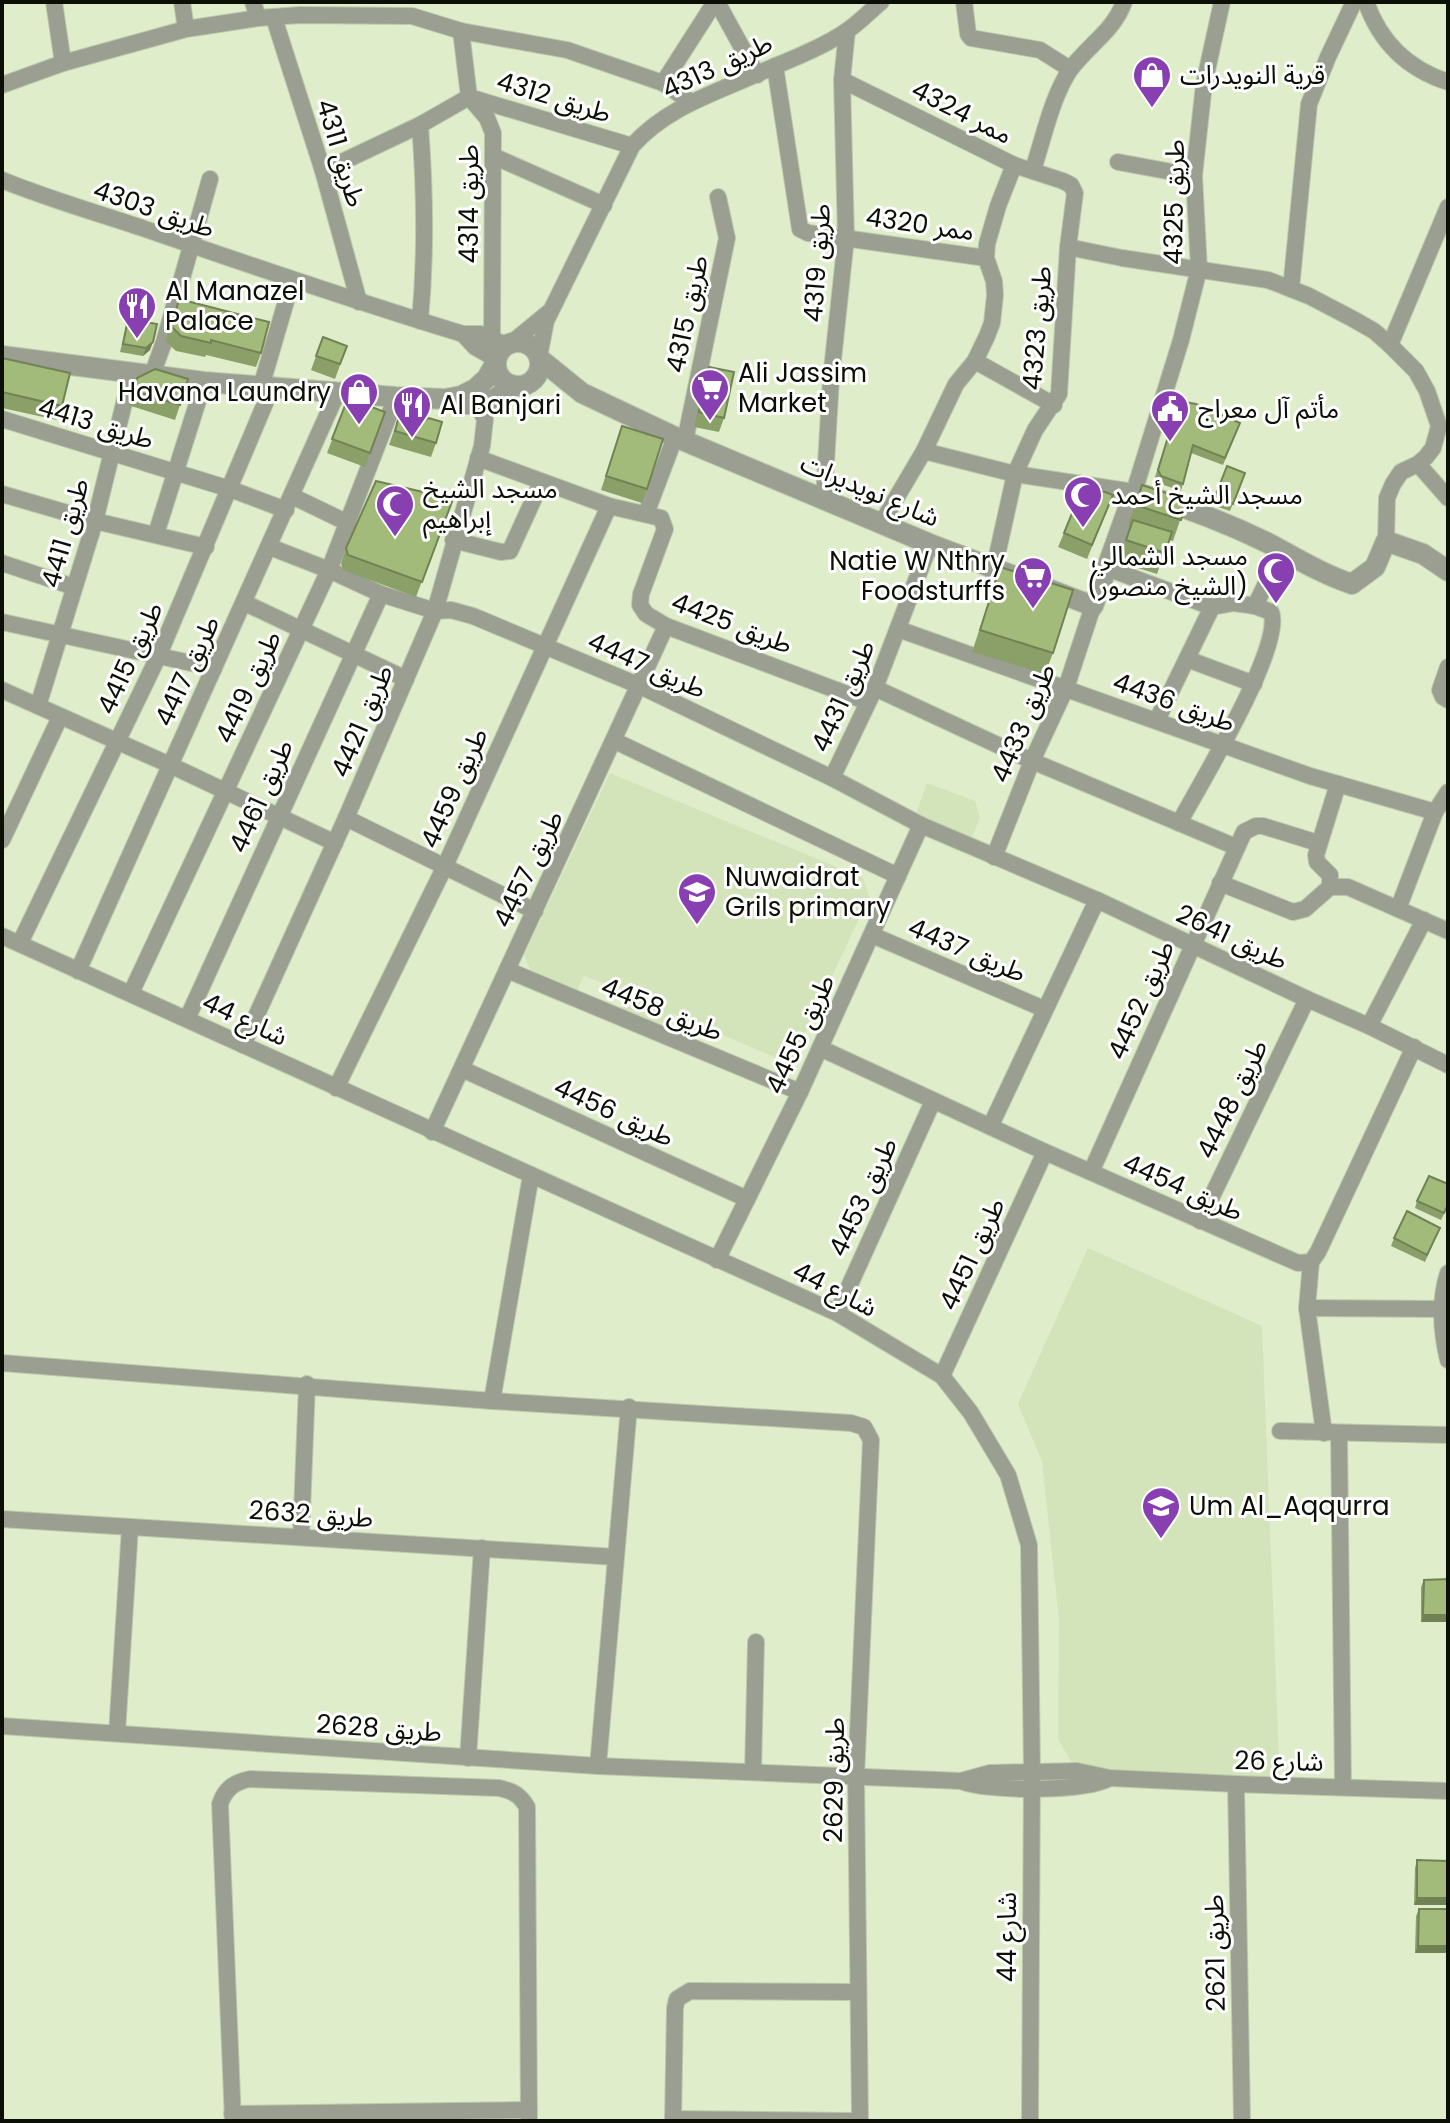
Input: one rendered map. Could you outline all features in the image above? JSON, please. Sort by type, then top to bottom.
[{"type":"street","points":[[54,2],[63,63]]},
{"type":"street","points":[[182,2],[186,29]]},
{"type":"street","points":[[663,83],[716,2],[757,75]]},
{"type":"street","name":"طريق 4313","points":[[539,358],[543,332],[552,310],[632,146],[662,117],[847,31],[881,2]]},
{"type":"street","points":[[964,2],[971,38],[1040,50],[1070,69]]},
{"type":"street","points":[[1033,170],[1070,69],[1111,28],[1124,2]]},
{"type":"street","name":"طريق 4325","points":[[1134,492],[1181,340],[1199,269],[1194,176],[1204,84],[1222,2]]},
{"type":"street","points":[[1291,289],[1309,104],[1354,2]]},
{"type":"street","points":[[1366,2],[1390,47],[1409,63],[1448,82]]},
{"type":"street","points":[[2,85],[63,63],[186,29],[262,13],[301,8],[415,9],[461,31],[567,50],[663,83],[691,102]]},
{"type":"street","name":"طريق 4311","points":[[262,13],[323,171],[359,302]]},
{"type":"street","name":"طريق 4314","points":[[461,31],[469,97],[487,118],[493,133],[501,349]]},
{"type":"street","name":"طريق 4319","points":[[824,497],[831,379],[846,238],[842,80],[847,31]]},
{"type":"street","points":[[775,66],[800,229],[846,238]]},
{"type":"street","name":"ممر 4324","points":[[842,80],[1014,165],[1063,181]]},
{"type":"street","name":"طريق 4312","points":[[323,171],[420,125],[469,97],[632,146]]},
{"type":"street","points":[[420,125],[424,178],[424,280],[420,321]]},
{"type":"street","points":[[493,156],[604,205]]},
{"type":"street","points":[[1118,162],[1194,176]]},
{"type":"street","points":[[882,522],[924,451],[956,384],[975,361],[992,323],[994,281],[986,258],[987,244],[1014,165]]},
{"type":"street","name":"طريق 4411","points":[[38,706],[95,521],[112,454],[191,246],[210,179]]},
{"type":"street","name":"طريق 4303","points":[[2,180],[292,281],[463,334],[475,347],[501,349]]},
{"type":"street","name":"طريق 4323","points":[[994,569],[1015,474],[1035,430],[1059,394],[1068,247],[1075,193],[1071,185],[1063,181]]},
{"type":"street","name":"طريق 4315","points":[[646,514],[680,439],[727,238],[718,197]]},
{"type":"street","points":[[1390,345],[1448,207]]},
{"type":"street","name":"ممر 4320","points":[[846,238],[986,258]]},
{"type":"street","points":[[924,451],[1015,474],[1134,492],[1183,506],[1331,577],[1352,584],[1375,567],[1386,541],[1387,498],[1401,472],[1418,464],[1439,441],[1439,426],[1427,391],[1416,371],[1374,331],[1268,280],[1068,247]]},
{"type":"street","points":[[266,387],[292,281]]},
{"type":"street","name":"طريق 4313","points":[[501,349],[552,310]]},
{"type":"street","points":[[445,399],[477,405],[497,399],[539,371],[539,358],[530,344],[501,349]]},
{"type":"street","points":[[501,349],[500,378],[519,385]]},
{"type":"street","points":[[2,356],[204,382],[445,399],[475,389],[487,378],[501,349]]},
{"type":"street","name":"شارع نويديرات","points":[[539,358],[582,393],[680,439],[930,544],[1093,606]]},
{"type":"street","points":[[975,361],[1054,405]]},
{"type":"street","name":"طريق 4413","points":[[156,534],[204,382]]},
{"type":"street","name":"شارع نويديرات","points":[[519,385],[582,393]]},
{"type":"street","name":"طريق 4415","points":[[20,943],[158,657],[230,489],[266,387]]},
{"type":"street","name":"طريق 4417","points":[[78,971],[338,391]]},
{"type":"street","name":"طريق 4419","points":[[131,993],[329,570],[396,397]]},
{"type":"street","name":"طريق 4421","points":[[243,1045],[335,843],[435,611],[478,458],[485,419],[477,405]]},
{"type":"street","name":"طريق 4413","points":[[2,419],[348,523]]},
{"type":"street","points":[[478,458],[609,506],[646,514]]},
{"type":"street","points":[[1418,464],[1448,498]]},
{"type":"street","points":[[453,540],[501,552],[510,551],[541,483]]},
{"type":"street","points":[[1093,606],[1134,492]]},
{"type":"street","points":[[2,494],[95,521],[206,547]]},
{"type":"street","name":"طريق 4459","points":[[336,1088],[445,866],[609,506]]},
{"type":"street","name":"طريق 4425","points":[[646,514],[661,518],[665,529],[641,594],[640,605],[646,614],[666,626],[872,695],[1236,847]]},
{"type":"street","points":[[1386,541],[1423,554],[1448,571]]},
{"type":"street","name":"طريق 4431","points":[[832,778],[872,695],[930,544]]},
{"type":"street","name":"طريق 4447","points":[[270,547],[381,594],[435,611],[451,610],[473,616],[640,686],[832,778],[921,825],[994,857]]},
{"type":"street","points":[[1255,606],[1282,551]]},
{"type":"street","points":[[2,563],[74,587]]},
{"type":"street","points":[[1107,568],[1212,607],[1234,603],[1255,606],[1271,612],[1275,620],[1254,684],[1179,823]]},
{"type":"street","name":"طريق 4461","points":[[187,1019],[381,594]]},
{"type":"street","points":[[245,603],[406,679]]},
{"type":"street","name":"طريق 4433","points":[[994,857],[1032,761],[1066,688],[1093,606]]},
{"type":"street","points":[[1157,720],[1212,607]]},
{"type":"street","points":[[2,622],[214,668]]},
{"type":"street","name":"طريق 4457","points":[[432,1132],[666,626]]},
{"type":"street","name":"طريق 4436","points":[[898,629],[1221,745],[1435,812]]},
{"type":"street","points":[[1187,659],[1254,684]]},
{"type":"street","points":[[1448,667],[1440,690],[1448,700]]},
{"type":"street","points":[[2,692],[118,741],[335,843]]},
{"type":"street","points":[[2,840],[60,717]]},
{"type":"street","points":[[615,741],[898,876]]},
{"type":"street","points":[[1330,887],[1328,872],[1315,858],[1338,784]]},
{"type":"street","points":[[1398,909],[1435,812],[1448,792]]},
{"type":"street","points":[[346,818],[535,911]]},
{"type":"street","name":"طريق 4455","points":[[717,1260],[800,1092],[921,825]]},
{"type":"street","points":[[1236,847],[1244,832],[1256,826],[1318,843]]},
{"type":"street","name":"طريق 4452","points":[[1091,1172],[1236,847]]},
{"type":"street","name":"طريق 2641","points":[[994,857],[1097,900],[1448,1065]]},
{"type":"street","points":[[1220,883],[1293,912],[1305,909],[1330,887],[1348,887],[1448,931]]},
{"type":"street","points":[[991,1125],[1097,900]]},
{"type":"street","points":[[1369,1026],[1424,920]]},
{"type":"street","name":"طريق 4437","points":[[872,935],[1044,1009]]},
{"type":"street","name":"شارع 44","points":[[2,936],[837,1313],[942,1376],[971,1413],[1008,1475],[1029,1545],[1032,1780],[1030,2121]]},
{"type":"street","name":"طريق 4458","points":[[507,970],[800,1092]]},
{"type":"street","name":"طريق 4448","points":[[1200,1221],[1307,999]]},
{"type":"street","points":[[1343,1786],[1332,1434],[1307,1308],[1311,1262],[1414,1047]]},
{"type":"street","name":"طريق 4454","points":[[820,1048],[1200,1221],[1298,1263],[1311,1262]]},
{"type":"street","name":"طريق 4456","points":[[462,1069],[747,1199]]},
{"type":"street","name":"طريق 4453","points":[[837,1313],[933,1101]]},
{"type":"street","name":"طريق 4451","points":[[942,1376],[1045,1152]]},
{"type":"street","points":[[492,1401],[531,1175]]},
{"type":"street","points":[[1448,1273],[1442,1309],[1443,1341],[1448,1360]]},
{"type":"street","points":[[1307,1308],[1442,1309]]},
{"type":"street","points":[[2,1363],[307,1384],[492,1401],[629,1407],[598,1766]]},
{"type":"street","points":[[301,1537],[307,1384]]},
{"type":"street","name":"طريق 2629","points":[[629,1407],[851,1423],[864,1427],[871,1440],[856,1777],[860,2121]]},
{"type":"street","points":[[1280,1431],[1448,1435]]},
{"type":"street","name":"طريق 2632","points":[[2,1519],[616,1557]]},
{"type":"street","points":[[117,1733],[130,1527]]},
{"type":"street","points":[[468,1758],[482,1548]]},
{"type":"street","points":[[753,1772],[756,1642]]},
{"type":"street","name":"طريق 2628","points":[[2,1726],[598,1766],[961,1781],[978,1787],[1032,1780]]},
{"type":"street","name":"شارع 26","points":[[1032,1780],[1092,1784],[1110,1778],[1448,1791]]},
{"type":"street","points":[[250,1779],[499,1788],[511,1790],[521,1797],[527,1807],[529,2116],[232,2117],[220,1804],[229,1787],[240,1780],[250,1779]]},
{"type":"street","name":"طريق 2621","points":[[1236,1784],[1242,2121]]},
{"type":"street","points":[[851,2121],[673,2120],[675,2008],[681,1995],[690,1991],[858,1992]]},
{"type":"shaded area","name":"Nuwaidrat Grils primary","points":[[610,773],[863,878],[869,897],[791,1064],[673,1014],[665,1032],[619,1013],[627,992],[584,976],[576,992],[533,975],[524,955]]},
{"type":"shaded area","points":[[927,783],[975,801],[980,818],[970,841],[915,816]]},
{"type":"shaded area","name":"Um Al_Aqqurra","points":[[1088,1248],[1262,1326],[1280,1784],[1075,1768],[1058,1739],[1059,1619],[1042,1461],[1018,1404]]},
{"type":"building","points":[[179,299],[269,322],[261,353],[181,336],[172,327]]},
{"type":"building","name":"Al Manazel Palace","points":[[128,319],[157,324],[153,342],[146,348],[123,344]]},
{"type":"building","points":[[323,337],[347,346],[340,364],[316,356]]},
{"type":"building","points":[[2,358],[70,373],[62,406],[2,392]]},
{"type":"building","points":[[709,367],[734,372],[724,418],[699,412]]},
{"type":"building","points":[[155,369],[188,379],[180,405],[134,391],[137,378]]},
{"type":"building","points":[[348,398],[385,412],[370,453],[332,439]]},
{"type":"building","points":[[1179,401],[1196,404],[1240,423],[1225,458],[1193,445],[1183,484],[1161,476],[1158,470]]},
{"type":"building","points":[[399,416],[420,422],[429,418],[442,422],[436,443],[395,431]]},
{"type":"building","points":[[622,426],[663,439],[647,489],[606,476]]},
{"type":"building","points":[[1227,466],[1245,473],[1233,504],[1215,497]]},
{"type":"building","name":"مسجد الشيخ إبراهيم","points":[[376,481],[453,499],[422,582],[348,555],[346,548]]},
{"type":"building","name":"مسجد الشيخ أحمد","points":[[1084,484],[1113,495],[1092,545],[1064,533]]},
{"type":"building","points":[[1142,485],[1187,500],[1181,520],[1136,505]]},
{"type":"building","points":[[1133,520],[1172,532],[1165,553],[1126,540]]},
{"type":"building","points":[[1000,567],[1073,590],[1053,653],[980,630]]},
{"type":"building","points":[[1429,1176],[1448,1184],[1448,1204],[1444,1213],[1417,1201]]},
{"type":"building","points":[[1407,1211],[1440,1228],[1427,1255],[1394,1238]]},
{"type":"building","points":[[1448,1579],[1448,1615],[1423,1615],[1424,1580]]},
{"type":"building","points":[[1417,1860],[1448,1861],[1448,1898],[1417,1898]]},
{"type":"building","points":[[1419,1909],[1448,1909],[1448,1946],[1418,1946]]},
{"type":"place","name":"قرية النويدرات","points":[[1152,109]]},
{"type":"place","name":"Al Manazel Palace","points":[[137,340]]},
{"type":"place","name":"Ali Jassim Market","points":[[710,422]]},
{"type":"place","name":"Havana Laundry","points":[[359,426]]},
{"type":"place","name":"Al Banjari","points":[[412,439]]},
{"type":"place","name":"مأتم آل معراج","points":[[1170,443]]},
{"type":"place","name":"مسجد الشيخ أحمد","points":[[1083,529]]},
{"type":"place","name":"مسجد الشيخ إبراهيم","points":[[395,538]]},
{"type":"place","name":"مسجد الشمالي (الشيخ منصور)","points":[[1276,605]]},
{"type":"place","name":"Natie W Nthry Foodsturffs","points":[[1033,610]]},
{"type":"place","name":"Nuwaidrat Grils primary","points":[[697,926]]},
{"type":"place","name":"Um Al_Aqqurra","points":[[1161,1540]]}]
